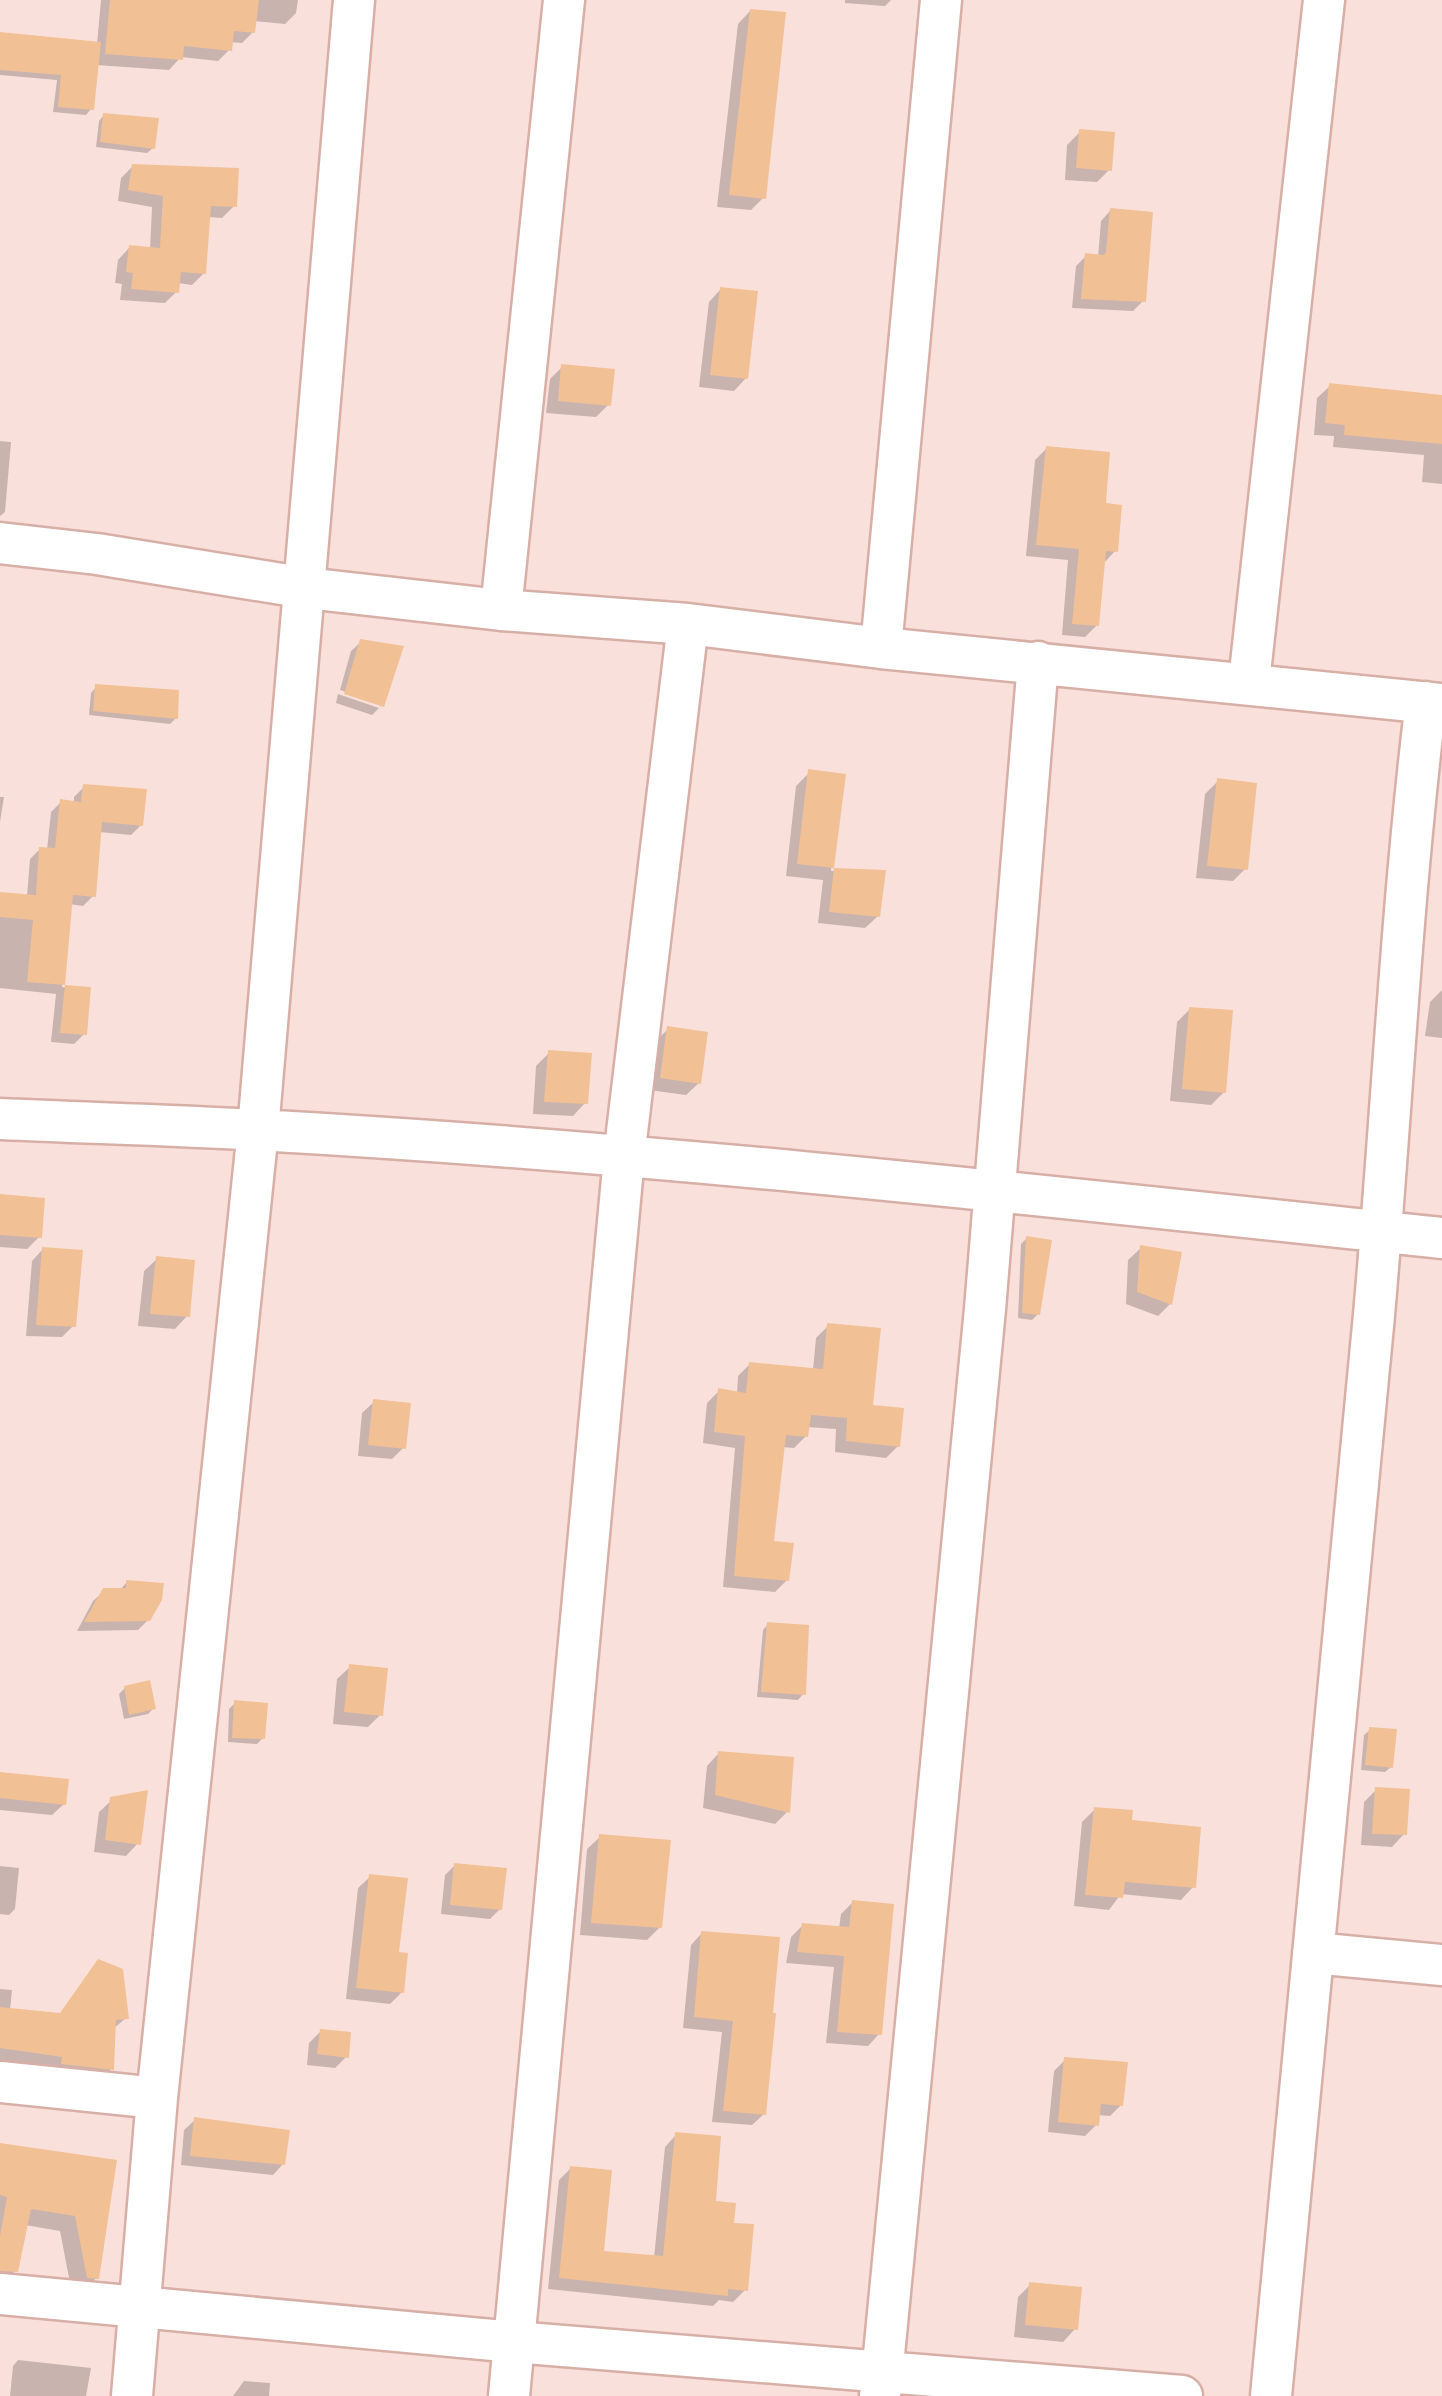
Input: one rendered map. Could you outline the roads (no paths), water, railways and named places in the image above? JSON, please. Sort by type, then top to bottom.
[{"type":"street","points":[[132,2396],[156,2098],[258,1130],[354,0]]},
{"type":"street","points":[[501,610],[564,0]]},
{"type":"street","points":[[881,648],[941,0]]},
{"type":"street","points":[[1249,682],[1324,0]]},
{"type":"street","points":[[0,543],[97,554],[306,588],[501,610],[688,624],[881,648],[1434,703],[1409,841],[1382,1232],[1271,2396]]},
{"type":"street","points":[[509,2396],[624,1157],[688,624]]},
{"type":"street","points":[[881,2384],[970,1476],[1038,662]]},
{"type":"street","points":[[0,1119],[258,1130],[624,1157],[1442,1238]]},
{"type":"street","points":[[1314,1953],[1442,1965]]},
{"type":"street","points":[[0,2082],[156,2098]]},
{"type":"street","points":[[0,2294],[514,2342],[881,2384],[1182,2396]]}]
